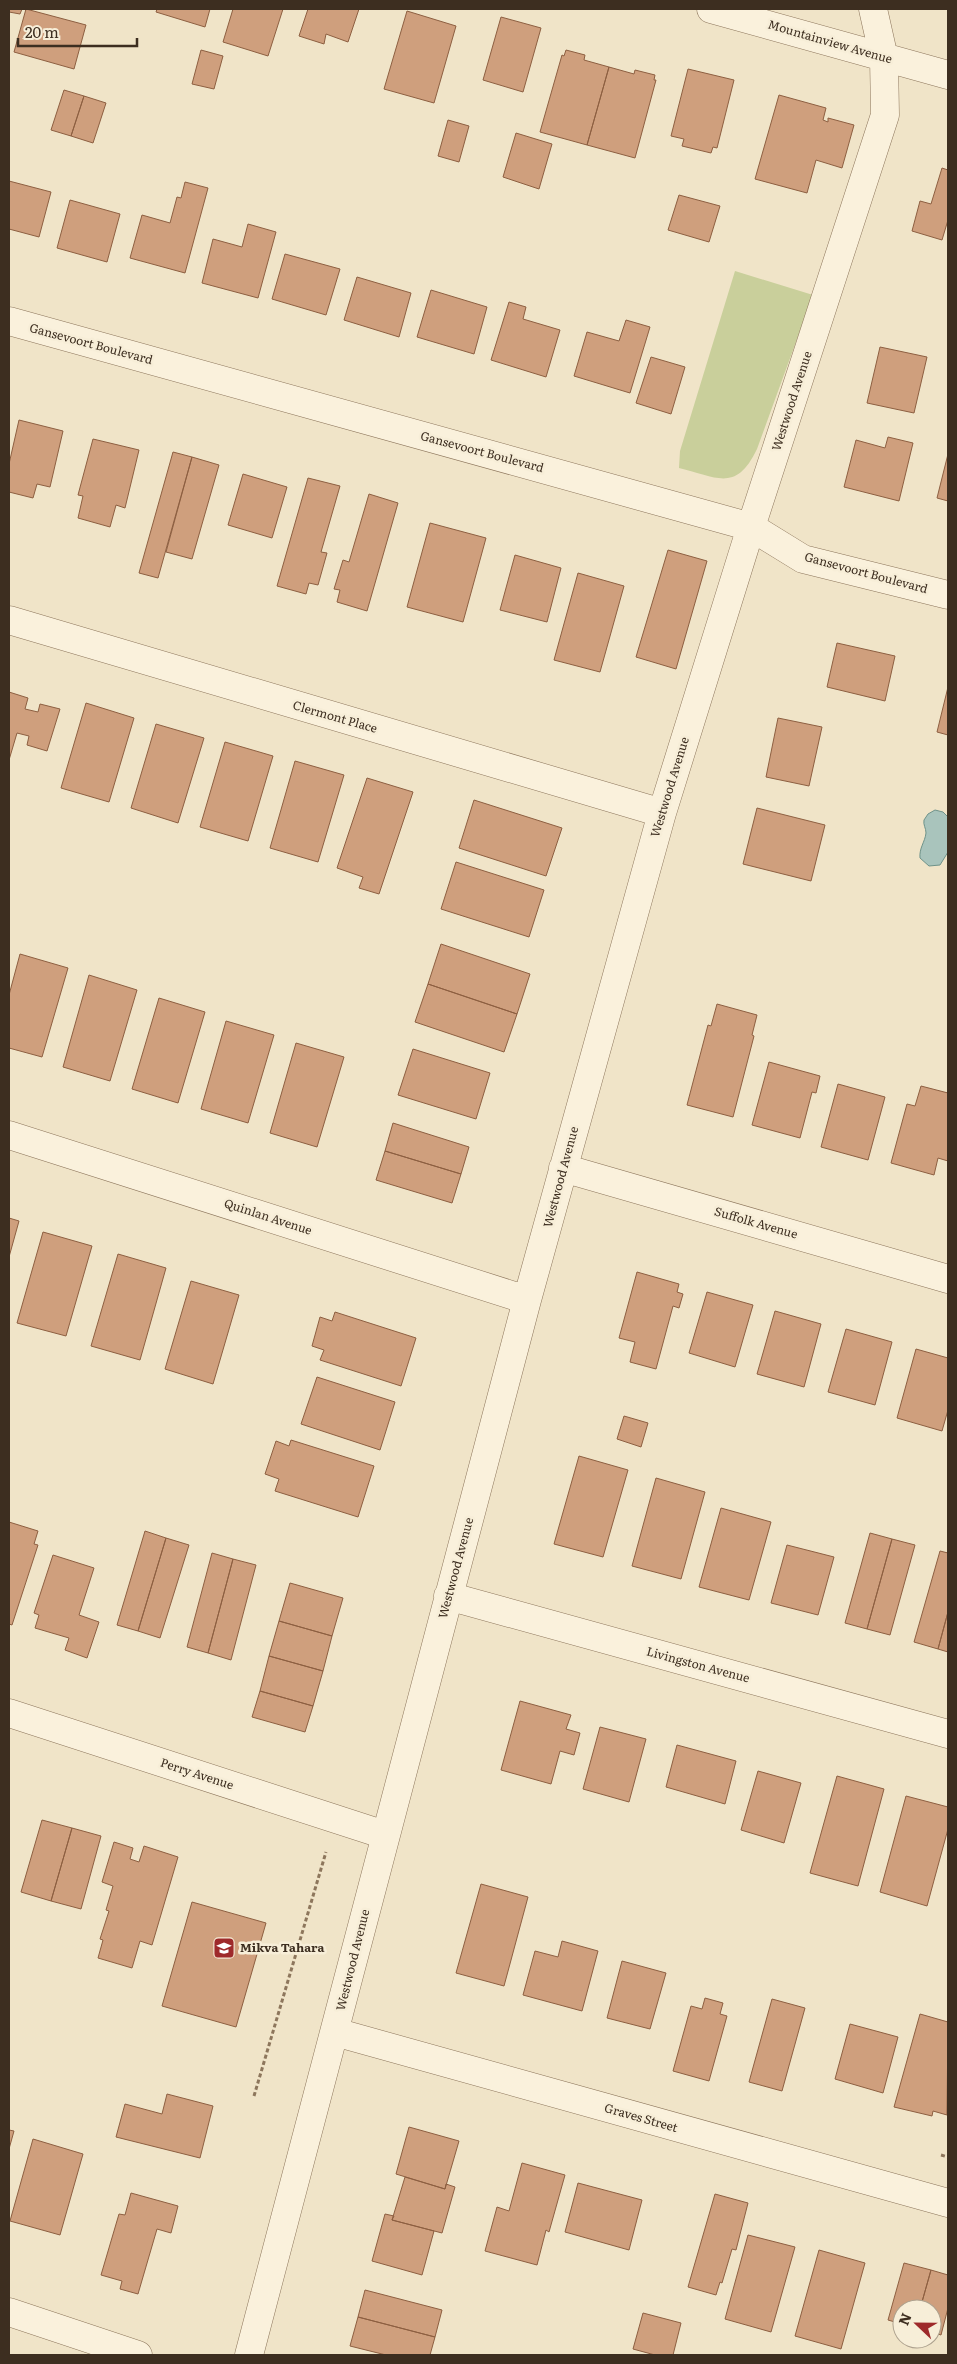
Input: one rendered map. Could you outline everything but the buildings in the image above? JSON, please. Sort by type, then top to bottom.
[{"type":"street","name":"Mountainview Avenue","points":[[711,9],[948,76]]},
{"type":"street","name":"Westwood Avenue","points":[[249,2355],[527,1300],[662,813],[751,527],[885,114],[884,58],[873,9]]},
{"type":"street","name":"Gansevoort Boulevard","points":[[9,321],[751,527],[803,559],[948,595]]},
{"type":"street","name":"Clermont Place","points":[[9,620],[662,813]]},
{"type":"street","name":"Quinlan Avenue","points":[[9,1135],[527,1300]]},
{"type":"street","name":"Suffolk Avenue","points":[[563,1168],[948,1279]]},
{"type":"street","name":"Livingston Avenue","points":[[448,1596],[948,1734]]},
{"type":"street","name":"Perry Avenue","points":[[9,1713],[385,1835]]},
{"type":"street","name":"Graves Street","points":[[334,2032],[948,2203]]},
{"type":"street","points":[[9,2312],[138,2355]]},
{"type":"path","points":[[254,2096],[326,1852]]},
{"type":"path","points":[[941,2155],[948,2157]]},
{"type":"green space","points":[[735,271],[813,295],[757,449],[741,472],[733,477],[715,478],[679,468],[680,451]]},
{"type":"water","points":[[935,810],[943,812],[948,817],[948,852],[940,865],[929,866],[920,858],[920,854],[926,833],[924,820],[928,814]]},
{"type":"place","name":"Mikva Tahara","points":[[224,1948]]}]
